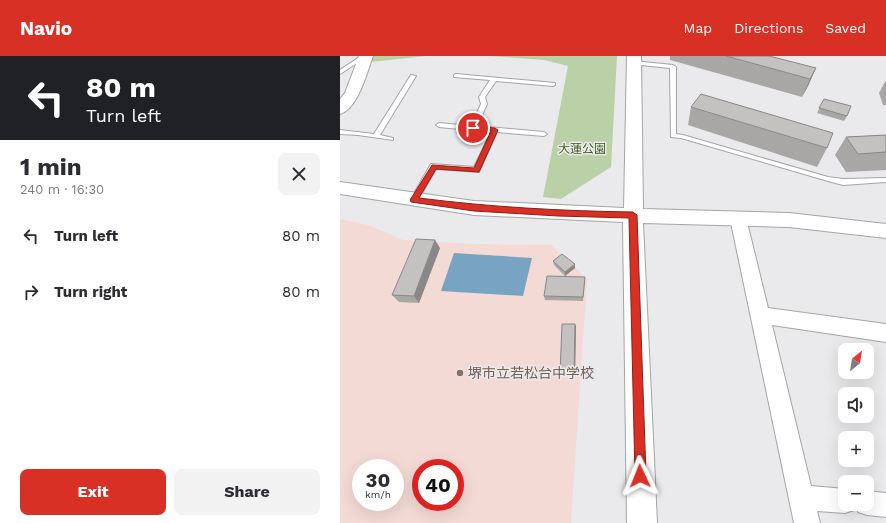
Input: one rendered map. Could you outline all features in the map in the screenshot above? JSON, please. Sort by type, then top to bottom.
[{"type":"street","points":[[340,109],[352,94],[366,56]]},
{"type":"street","points":[[634,59],[633,215],[642,523]]},
{"type":"street","points":[[340,188],[474,208],[558,213],[789,220],[886,231]]},
{"type":"street","points":[[738,218],[806,523]]},
{"type":"street","points":[[760,315],[886,333]]},
{"type":"street","points":[[801,497],[838,500]]},
{"type":"street","points":[[874,504],[886,505]]},
{"type":"lane","points":[[340,72],[366,56]]},
{"type":"lane","points":[[634,59],[673,67],[673,136],[681,136],[828,179],[843,182],[886,180]]},
{"type":"lane","points":[[376,136],[413,76]]},
{"type":"lane","points":[[456,76],[553,84]]},
{"type":"lane","points":[[473,128],[484,104],[482,97],[494,79]]},
{"type":"lane","points":[[439,125],[544,134]]},
{"type":"lane","points":[[414,200],[434,166],[476,170],[495,130]]},
{"type":"lane","points":[[340,132],[358,133],[391,139]]},
{"type":"shaded area","name":"堺市立若松台中学校","points":[[340,219],[368,225],[403,240],[474,244],[551,245],[587,279],[571,523],[340,523]]},
{"type":"green space","points":[[373,56],[426,56],[371,62]]},
{"type":"green space","name":"大蓮公園","points":[[490,56],[617,56],[611,167],[561,199],[543,197],[568,66],[544,60]]},
{"type":"water","points":[[454,253],[532,258],[523,296],[441,291]]},
{"type":"building","points":[[726,56],[769,56],[816,68],[810,79]]},
{"type":"building","points":[[701,94],[833,133],[827,148],[691,107]]},
{"type":"building","points":[[824,99],[851,106],[847,116],[819,108]]},
{"type":"building","points":[[886,135],[886,152],[858,154],[846,137]]},
{"type":"building","points":[[416,239],[435,240],[414,296],[392,295]]},
{"type":"building","points":[[562,254],[575,264],[565,272],[553,261]]},
{"type":"building","points":[[547,276],[585,277],[583,297],[544,296]]},
{"type":"building","points":[[562,324],[575,324],[574,372],[560,373]]},
{"type":"place","name":"堺市立若松台中学校","points":[[460,373]]},
{"type":"route","points":[[473,128],[495,130],[476,170],[434,166],[414,200],[474,208],[558,213],[633,215],[640,476]]}]
